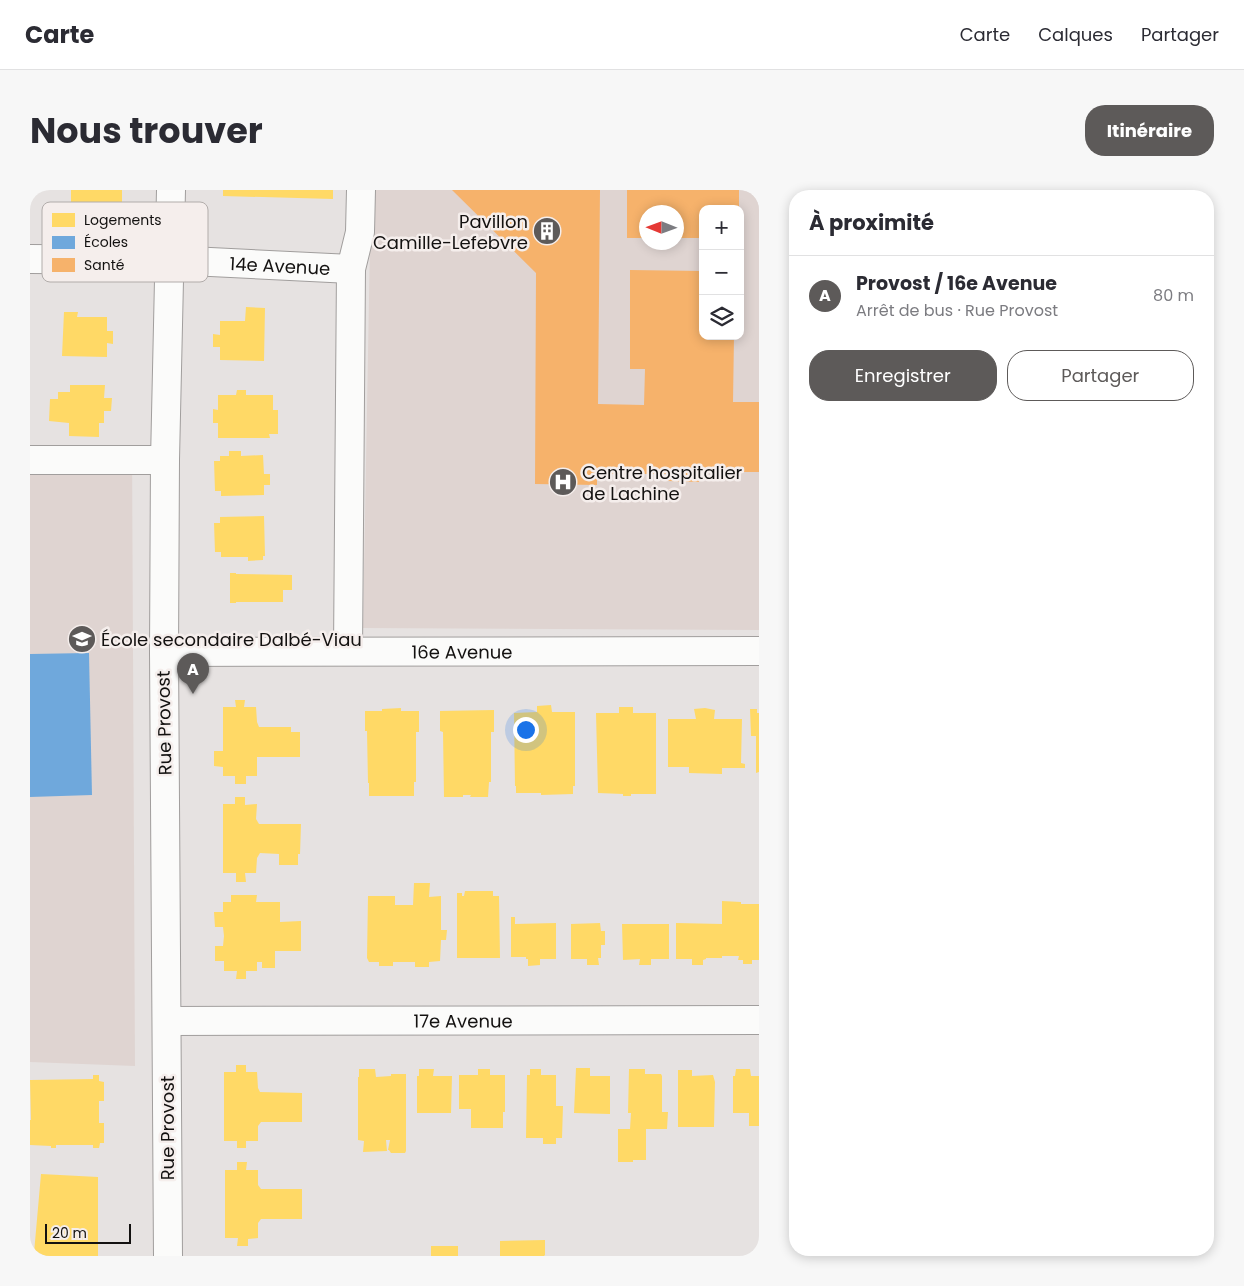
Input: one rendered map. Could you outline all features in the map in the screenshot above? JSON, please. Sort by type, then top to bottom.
[{"type":"street","points":[[348,651],[350,269],[360,232],[361,190]]},
{"type":"street","name":"14e Avenue","points":[[208,262],[350,269]]},
{"type":"street","name":"Rue Provost","points":[[168,1256],[164,652],[165,460],[169,282]]},
{"type":"street","points":[[30,460],[165,460]]},
{"type":"street","name":"16e Avenue","points":[[164,652],[759,651]]},
{"type":"street","name":"17e Avenue","points":[[167,1021],[759,1020]]},
{"type":"shaded area","name":"Centre hospitalier de Lachine","points":[[371,190],[759,190],[759,630],[363,628]]},
{"type":"shaded area","name":"École secondaire Dalbé-Viau","points":[[30,445],[132,445],[135,1066],[30,1062]]},
{"type":"building: Logements","points":[[71,190],[122,190],[122,202],[71,202]]},
{"type":"building: Logements","points":[[223,190],[333,190],[333,199],[223,196]]},
{"type":"building: Logements","points":[[246,307],[265,308],[264,361],[220,360],[220,347],[213,347],[213,334],[220,335],[220,321],[245,321]]},
{"type":"building: Logements","points":[[64,312],[78,312],[77,317],[107,317],[107,331],[113,331],[113,344],[107,343],[107,357],[62,356]]},
{"type":"building: Logements","points":[[70,385],[105,385],[104,398],[112,398],[111,411],[104,411],[104,423],[99,423],[99,437],[69,436],[69,423],[49,421],[50,399],[58,399],[58,392],[70,392]]},
{"type":"building: Logements","points":[[237,390],[246,390],[246,395],[273,395],[273,410],[278,410],[278,434],[269,434],[270,438],[218,438],[218,423],[213,423],[213,409],[218,410],[218,395],[236,395]]},
{"type":"building: Logements","points":[[229,451],[241,451],[241,456],[263,455],[264,474],[270,474],[270,485],[264,485],[264,495],[221,496],[221,491],[215,491],[214,461],[220,461],[220,456],[229,456]]},
{"type":"building: Logements","points":[[264,516],[265,556],[263,556],[263,560],[248,561],[248,557],[221,557],[221,552],[215,552],[214,523],[220,523],[220,517]]},
{"type":"building: Logements","points":[[230,573],[292,575],[292,590],[283,590],[283,602],[230,603]]},
{"type":"building: Logements","points":[[235,700],[245,700],[244,707],[256,707],[259,727],[291,727],[291,732],[300,732],[300,757],[257,757],[257,776],[246,776],[246,784],[235,784],[235,776],[223,776],[223,767],[214,766],[214,751],[223,751],[223,707],[236,707]]},
{"type":"building: Logements","points":[[551,705],[552,712],[575,712],[575,786],[573,786],[573,794],[541,795],[541,793],[516,793],[514,713],[537,712],[537,706]]},
{"type":"building: Logements","points":[[619,707],[633,707],[633,713],[656,713],[656,794],[631,794],[631,796],[623,796],[623,794],[598,793],[596,713],[619,713]]},
{"type":"building: Logements","points":[[401,708],[401,711],[419,711],[419,732],[416,732],[416,782],[414,782],[414,796],[369,796],[365,711]]},
{"type":"building: Logements","points":[[705,708],[715,710],[714,719],[742,719],[741,763],[745,764],[745,768],[722,768],[722,774],[689,773],[689,767],[668,767],[668,719],[696,719],[694,709]]},
{"type":"building: Logements","points":[[750,709],[757,709],[757,713],[759,713],[759,772],[756,773],[756,736],[751,736]]},
{"type":"building: Logements","points":[[494,710],[494,732],[491,732],[491,782],[489,782],[488,797],[463,795],[463,797],[444,797],[443,732],[440,731],[440,711]]},
{"type":"building: Logements","points":[[235,797],[245,797],[245,805],[257,804],[256,819],[259,824],[301,824],[298,865],[279,865],[279,854],[260,853],[257,858],[256,873],[245,873],[246,882],[236,882],[236,873],[223,873],[223,804],[235,804]]},
{"type":"building: Logements","points":[[414,883],[430,883],[429,897],[441,896],[441,930],[447,930],[446,940],[441,940],[440,961],[429,962],[429,967],[415,967],[415,962],[393,962],[393,966],[379,966],[379,962],[369,962],[367,958],[368,896],[395,896],[395,905],[413,905]]},
{"type":"building: Logements","points":[[465,891],[493,891],[493,896],[499,896],[500,958],[457,958],[457,893],[462,893],[462,896],[464,896]]},
{"type":"building: Logements","points":[[231,895],[257,895],[256,902],[280,902],[280,922],[301,921],[301,951],[275,951],[275,968],[262,968],[262,962],[257,962],[257,971],[246,971],[246,979],[236,979],[237,971],[224,971],[224,961],[215,961],[215,946],[223,946],[224,936],[223,927],[215,927],[214,912],[223,912],[223,902],[231,902]]},
{"type":"building: Logements","points":[[722,901],[759,904],[759,960],[752,960],[752,964],[743,964],[743,960],[738,960],[739,956],[722,956],[722,958],[706,958],[703,960],[703,965],[692,965],[692,959],[676,959],[676,923],[722,924]]},
{"type":"building: Logements","points":[[511,917],[515,917],[515,924],[556,923],[556,959],[540,959],[540,965],[528,966],[528,959],[526,957],[511,957]]},
{"type":"building: Logements","points":[[600,923],[601,931],[605,931],[605,945],[601,945],[601,958],[598,958],[599,965],[587,965],[587,959],[571,959],[571,924]]},
{"type":"building: Logements","points":[[622,924],[669,924],[669,959],[651,959],[651,965],[639,965],[640,959],[623,960]]},
{"type":"building: Logements","points":[[236,1065],[246,1065],[246,1072],[257,1072],[260,1092],[302,1093],[302,1122],[261,1122],[258,1126],[258,1141],[246,1141],[246,1148],[237,1148],[237,1141],[224,1141],[224,1072],[236,1072]]},
{"type":"building: Logements","points":[[576,1068],[590,1068],[590,1076],[610,1076],[610,1114],[574,1113]]},
{"type":"building: Logements","points":[[359,1069],[375,1069],[376,1077],[406,1074],[405,1153],[391,1153],[388,1150],[390,1140],[386,1140],[387,1151],[363,1152],[364,1141],[358,1140]]},
{"type":"building: Logements","points":[[419,1069],[434,1069],[433,1076],[452,1076],[451,1113],[417,1113],[417,1076],[419,1076]]},
{"type":"building: Logements","points":[[478,1069],[490,1069],[490,1075],[505,1075],[503,1128],[471,1128],[471,1109],[459,1109],[459,1075],[478,1075]]},
{"type":"building: Logements","points":[[530,1069],[541,1069],[541,1075],[556,1075],[556,1106],[563,1106],[562,1138],[556,1138],[556,1144],[543,1144],[543,1138],[526,1138],[527,1075],[530,1075]]},
{"type":"building: Logements","points":[[629,1069],[645,1069],[645,1074],[661,1074],[662,1112],[668,1112],[667,1129],[646,1129],[646,1160],[618,1162],[618,1129],[630,1129],[631,1113],[628,1113]]},
{"type":"building: Logements","points":[[736,1069],[750,1069],[751,1076],[759,1076],[759,1126],[749,1126],[749,1113],[733,1113],[733,1076],[735,1076]]},
{"type":"building: Logements","points":[[678,1070],[692,1070],[692,1076],[713,1075],[715,1082],[714,1127],[678,1127]]},
{"type":"building: Logements","points":[[93,1075],[99,1075],[99,1081],[104,1082],[104,1101],[99,1101],[99,1123],[104,1123],[104,1143],[100,1143],[99,1148],[93,1148],[93,1145],[56,1145],[56,1148],[51,1148],[51,1146],[30,1145],[30,1080],[93,1079]]},
{"type":"building: Logements","points":[[237,1162],[247,1162],[246,1170],[258,1170],[258,1185],[261,1189],[302,1189],[302,1219],[261,1219],[258,1223],[258,1238],[248,1239],[248,1246],[237,1246],[238,1238],[225,1238],[225,1170],[237,1170]]},
{"type":"building: Logements","points":[[41,1174],[98,1177],[98,1256],[30,1256],[34,1253]]},
{"type":"building: Logements","points":[[545,1240],[544,1256],[500,1256],[500,1241]]},
{"type":"building: Logements","points":[[431,1246],[458,1246],[458,1256],[431,1256]]},
{"type":"building: Écoles","name":"École secondaire Dalbé-Viau","points":[[89,653],[92,795],[30,797],[30,654]]},
{"type":"building: Santé","points":[[452,190],[600,190],[598,404],[644,405],[645,369],[630,369],[630,270],[699,271],[699,340],[734,340],[733,402],[759,402],[759,472],[699,472],[699,482],[668,481],[668,474],[597,474],[597,485],[535,484],[536,273]]},
{"type":"building: Santé","points":[[627,190],[739,190],[739,205],[699,205],[699,238],[684,238],[684,205],[639,205],[639,238],[627,238]]},
{"type":"place","name":"Pavillon Camille-Lefebvre","points":[[547,231]]},
{"type":"place","name":"Centre hospitalier de Lachine","points":[[563,482]]},
{"type":"place","name":"École secondaire Dalbé-Viau","points":[[82,639]]},
{"type":"place","name":"Provost / 16e Avenue","points":[[193,694]]}]
